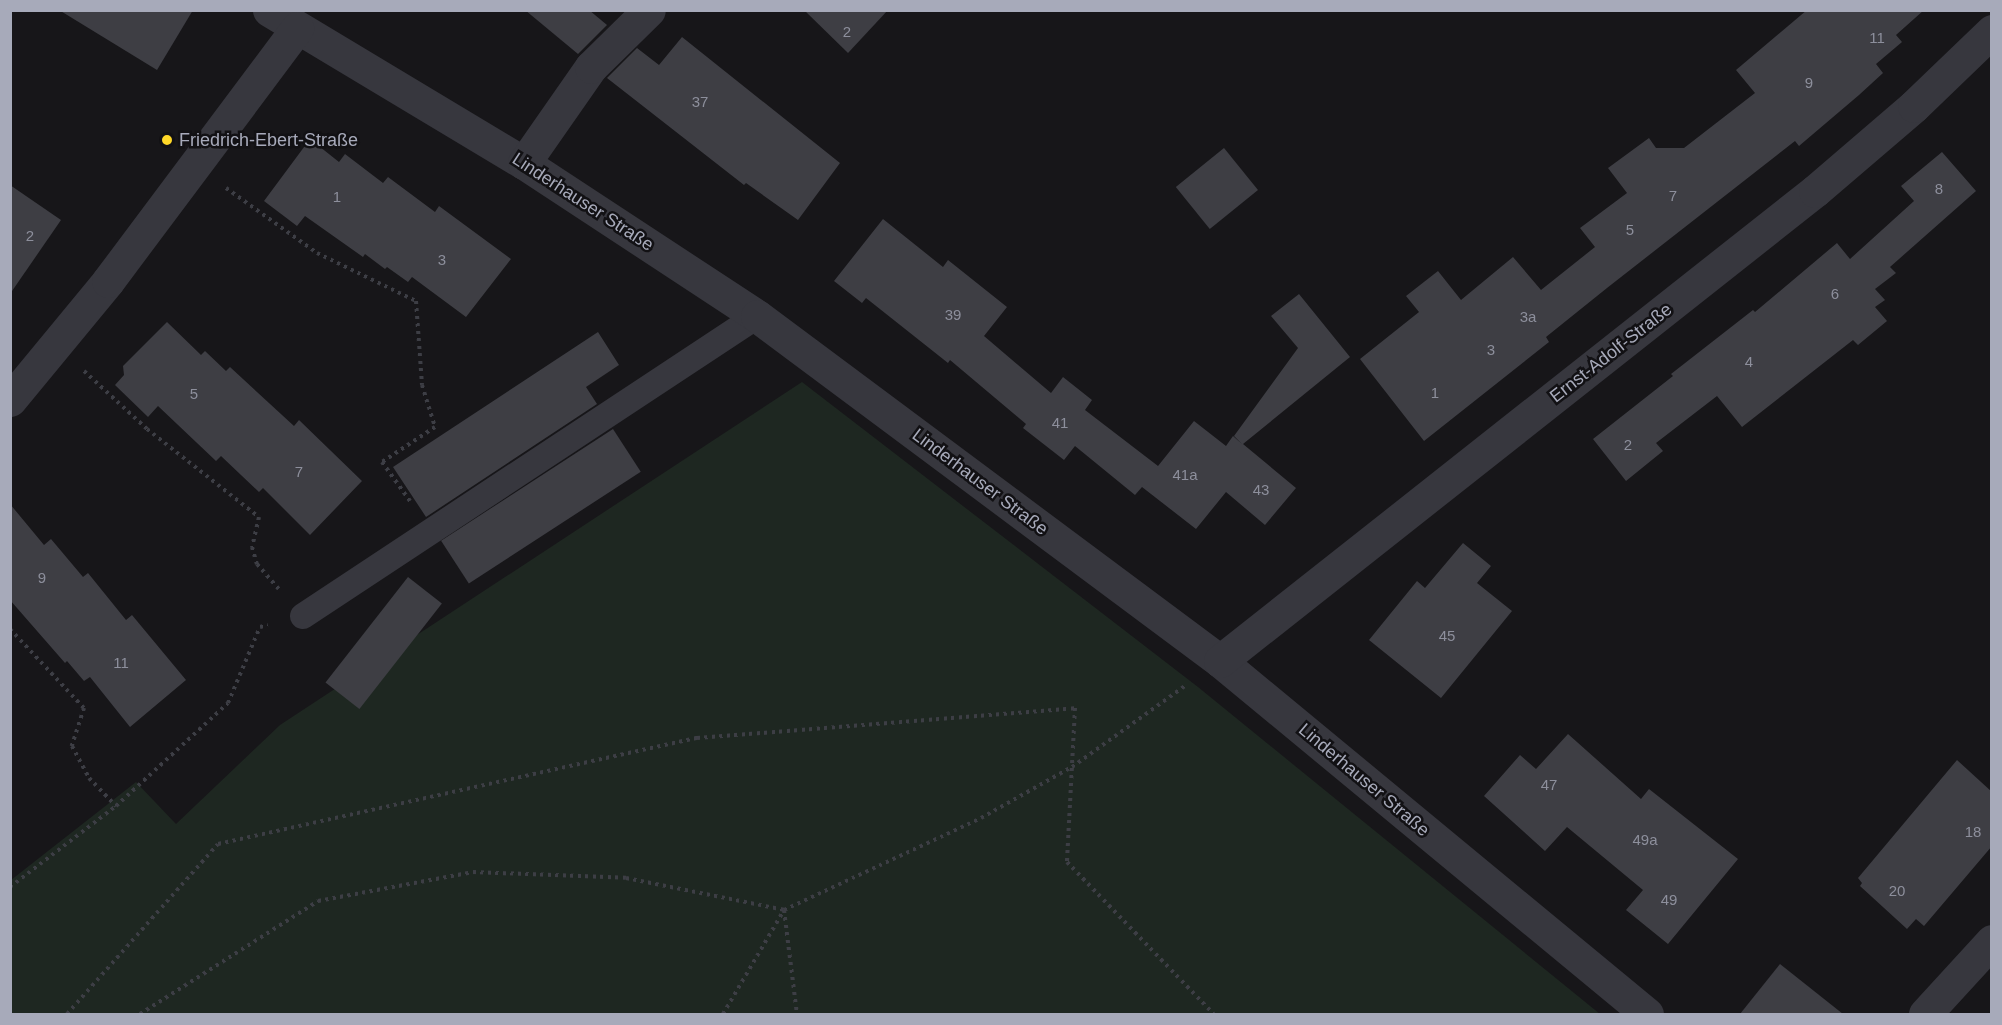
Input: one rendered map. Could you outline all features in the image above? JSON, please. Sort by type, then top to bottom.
[{"type":"street","name":"Linderhauser Straße","points":[[269,10],[524,163],[757,316],[1220,661],[1647,1014]]},
{"type":"street","points":[[524,163],[591,67],[649,10]]},
{"type":"street","points":[[10,400],[57,346],[297,28]]},
{"type":"street","name":"Ernst-Adolf-Straße","points":[[1220,661],[1815,191],[1914,106],[1992,31]]},
{"type":"street","points":[[1925,1014],[1992,941]]},
{"type":"lane","points":[[303,616],[757,316]]},
{"type":"path","points":[[195,165],[317,253],[416,301],[422,384],[435,427],[382,462],[432,531]]},
{"type":"path","points":[[10,887],[116,806],[228,703],[260,627],[303,616],[257,564],[252,547],[259,518],[147,429],[57,346]]},
{"type":"path","points":[[10,629],[84,708],[72,746],[89,778],[116,806]]},
{"type":"path","points":[[723,1014],[784,909],[981,818],[1072,767],[1220,661]]},
{"type":"path","points":[[67,1014],[219,844],[697,738],[1075,708],[1067,862],[1214,1014]]},
{"type":"path","points":[[140,1014],[318,901],[473,872],[626,878],[784,909]]},
{"type":"path","points":[[784,909],[797,1014]]},
{"type":"shaded area","points":[[802,382],[1198,687],[1600,1014],[11,1014],[11,880],[136,782],[176,824],[280,725]]},
{"type":"building","points":[[59,10],[193,10],[157,70]]},
{"type":"building","points":[[525,10],[589,10],[607,25],[578,54]]},
{"type":"building","points":[[804,10],[888,10],[848,53]]},
{"type":"building","points":[[1807,10],[1924,10],[1896,35],[1902,42],[1876,64],[1883,73],[1859,95],[1799,146],[1795,141],[1607,288],[1546,337],[1549,342],[1424,441],[1360,359],[1419,312],[1406,296],[1438,271],[1461,300],[1513,257],[1541,290],[1595,247],[1580,228],[1627,193],[1608,168],[1649,138],[1656,148],[1684,148],[1755,93],[1736,70]]},
{"type":"building","points":[[682,37],[840,163],[798,220],[746,183],[744,185],[607,78],[637,48],[659,65]]},
{"type":"building","points":[[310,139],[339,162],[345,154],[383,183],[388,177],[435,212],[439,206],[511,259],[466,317],[412,277],[408,282],[365,254],[363,257],[305,216],[297,226],[264,201]]},
{"type":"building","points":[[1224,148],[1258,190],[1210,229],[1176,187]]},
{"type":"building","points":[[1942,152],[1976,191],[1890,267],[1896,273],[1875,289],[1885,300],[1875,307],[1887,321],[1858,345],[1853,340],[1742,427],[1717,396],[1656,443],[1663,451],[1626,481],[1593,439],[1673,376],[1671,374],[1753,310],[1755,312],[1837,243],[1850,259],[1914,201],[1901,186]]},
{"type":"building","points":[[10,185],[61,220],[10,294]]},
{"type":"building","points":[[883,219],[943,267],[948,260],[1007,307],[984,336],[1051,393],[1063,377],[1092,400],[1085,410],[1158,466],[1194,421],[1226,446],[1233,436],[1242,444],[1234,436],[1298,348],[1271,316],[1299,294],[1350,357],[1243,444],[1296,488],[1265,525],[1226,492],[1196,529],[1142,487],[1135,495],[1075,446],[1064,460],[1023,428],[1026,424],[950,360],[948,363],[866,298],[862,303],[834,281]]},
{"type":"building","points":[[167,322],[201,355],[205,351],[226,371],[230,367],[294,426],[299,420],[362,481],[310,535],[263,488],[259,492],[221,456],[216,461],[158,406],[148,417],[115,385],[124,375],[123,366]]},
{"type":"building","points":[[598,332],[619,365],[586,387],[597,404],[426,517],[393,467]]},
{"type":"building","points":[[613,429],[641,472],[469,583],[441,541]]},
{"type":"building","points":[[10,504],[44,545],[51,539],[83,577],[88,573],[126,620],[132,615],[186,680],[130,727],[90,677],[84,681],[67,661],[65,663],[10,600]]},
{"type":"building","points":[[1463,543],[1491,566],[1477,583],[1512,611],[1441,698],[1369,640],[1417,581],[1425,588]]},
{"type":"building","points":[[408,577],[442,603],[359,709],[326,683]]},
{"type":"building","points":[[1568,734],[1641,799],[1649,789],[1738,859],[1668,944],[1626,910],[1643,890],[1567,827],[1545,851],[1484,796],[1520,755],[1536,769]]},
{"type":"building","points":[[1957,760],[1992,792],[1992,846],[1924,926],[1916,919],[1907,929],[1860,886],[1862,883],[1858,878]]},
{"type":"building","points":[[1780,964],[1843,1014],[1740,1014]]},
{"type":"place","name":"Friedrich-Ebert-Straße","points":[[167,140]]}]
